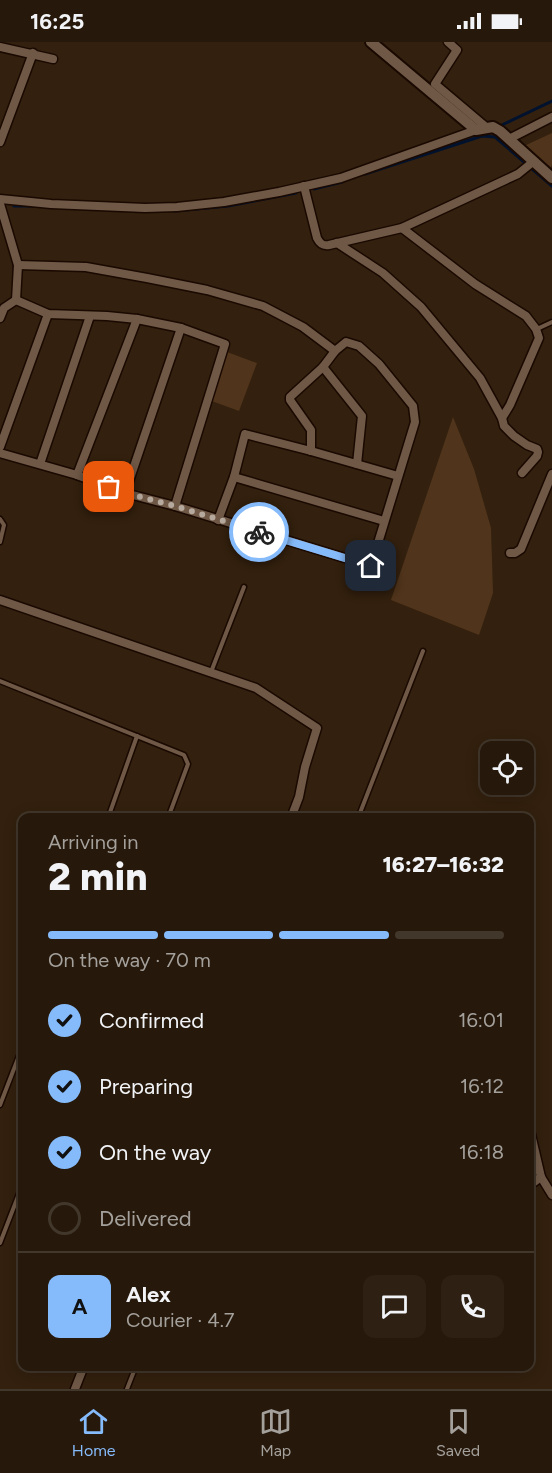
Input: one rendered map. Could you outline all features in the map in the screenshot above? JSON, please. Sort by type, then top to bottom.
[{"type":"street","points":[[371,42],[481,129]]},
{"type":"street","points":[[448,42],[457,50],[435,84],[481,129]]},
{"type":"street","points":[[0,47],[53,58]]},
{"type":"street","points":[[0,142],[4,117],[33,53]]},
{"type":"street","points":[[509,139],[552,117]]},
{"type":"street","points":[[0,199],[51,204],[163,207],[224,202],[304,186],[361,171],[481,129],[493,127],[552,178]]},
{"type":"street","points":[[304,186],[317,238],[324,246],[402,228],[518,174],[534,161]]},
{"type":"street","points":[[1,211],[18,265],[16,300]]},
{"type":"street","points":[[402,228],[475,284],[526,316],[536,329],[539,338],[510,405],[502,418]]},
{"type":"street","points":[[337,243],[382,273],[422,307],[480,378],[504,426],[514,436],[537,449],[537,456],[522,473]]},
{"type":"street","points":[[18,265],[86,267],[207,290],[263,306],[303,327],[334,351]]},
{"type":"street","points":[[16,300],[48,314],[137,319],[182,328],[225,344],[175,506]]},
{"type":"street","points":[[0,318],[4,308],[16,300]]},
{"type":"street","points":[[0,447],[48,314]]},
{"type":"street","points":[[40,464],[90,316]]},
{"type":"street","points":[[77,475],[137,319]]},
{"type":"street","points":[[125,493],[182,328]]},
{"type":"street","points":[[0,453],[77,475],[125,493],[371,566],[415,422],[413,406],[379,364],[359,346],[346,342],[334,351],[323,367],[290,397],[311,430],[311,451]]},
{"type":"street","points":[[323,367],[362,416],[357,464]]},
{"type":"street","points":[[218,519],[234,477],[245,434],[398,476]]},
{"type":"street","points":[[510,553],[521,549],[552,474]]},
{"type":"street","points":[[234,477],[384,521]]},
{"type":"street","points":[[0,600],[256,688],[317,728],[293,813]]},
{"type":"street","points":[[534,1147],[541,1177],[552,1195]]},
{"type":"street","points":[[534,1182],[541,1177]]},
{"type":"street","points":[[75,1389],[82,1371]]},
{"type":"lane","points":[[536,329],[552,322]]},
{"type":"lane","points":[[0,519],[4,525],[0,542]]},
{"type":"lane","points":[[212,672],[244,587]]},
{"type":"lane","points":[[360,813],[423,651]]},
{"type":"lane","points":[[0,681],[184,755],[188,764],[170,813]]},
{"type":"lane","points":[[110,813],[137,736]]},
{"type":"lane","points":[[0,1105],[18,1058]]},
{"type":"lane","points":[[0,1243],[18,1196]]},
{"type":"lane","points":[[127,1389],[134,1371]]},
{"type":"shaded area","points":[[552,133],[552,165],[550,169],[524,146]]},
{"type":"shaded area","points":[[227,352],[257,363],[239,411],[209,400]]},
{"type":"shaded area","points":[[453,417],[474,469],[491,528],[493,593],[479,635],[391,600]]},
{"type":"waterway","points":[[502,125],[552,101]]},
{"type":"waterway","points":[[365,174],[482,136],[495,137],[552,186]]},
{"type":"waterway","points":[[314,189],[342,182]]},
{"type":"waterway","points":[[175,211],[228,206],[296,193]]},
{"type":"waterway","points":[[14,206],[36,206]]},
{"type":"way so far","points":[[109,487],[259,532]]},
{"type":"route","points":[[259,532],[371,566]]}]
